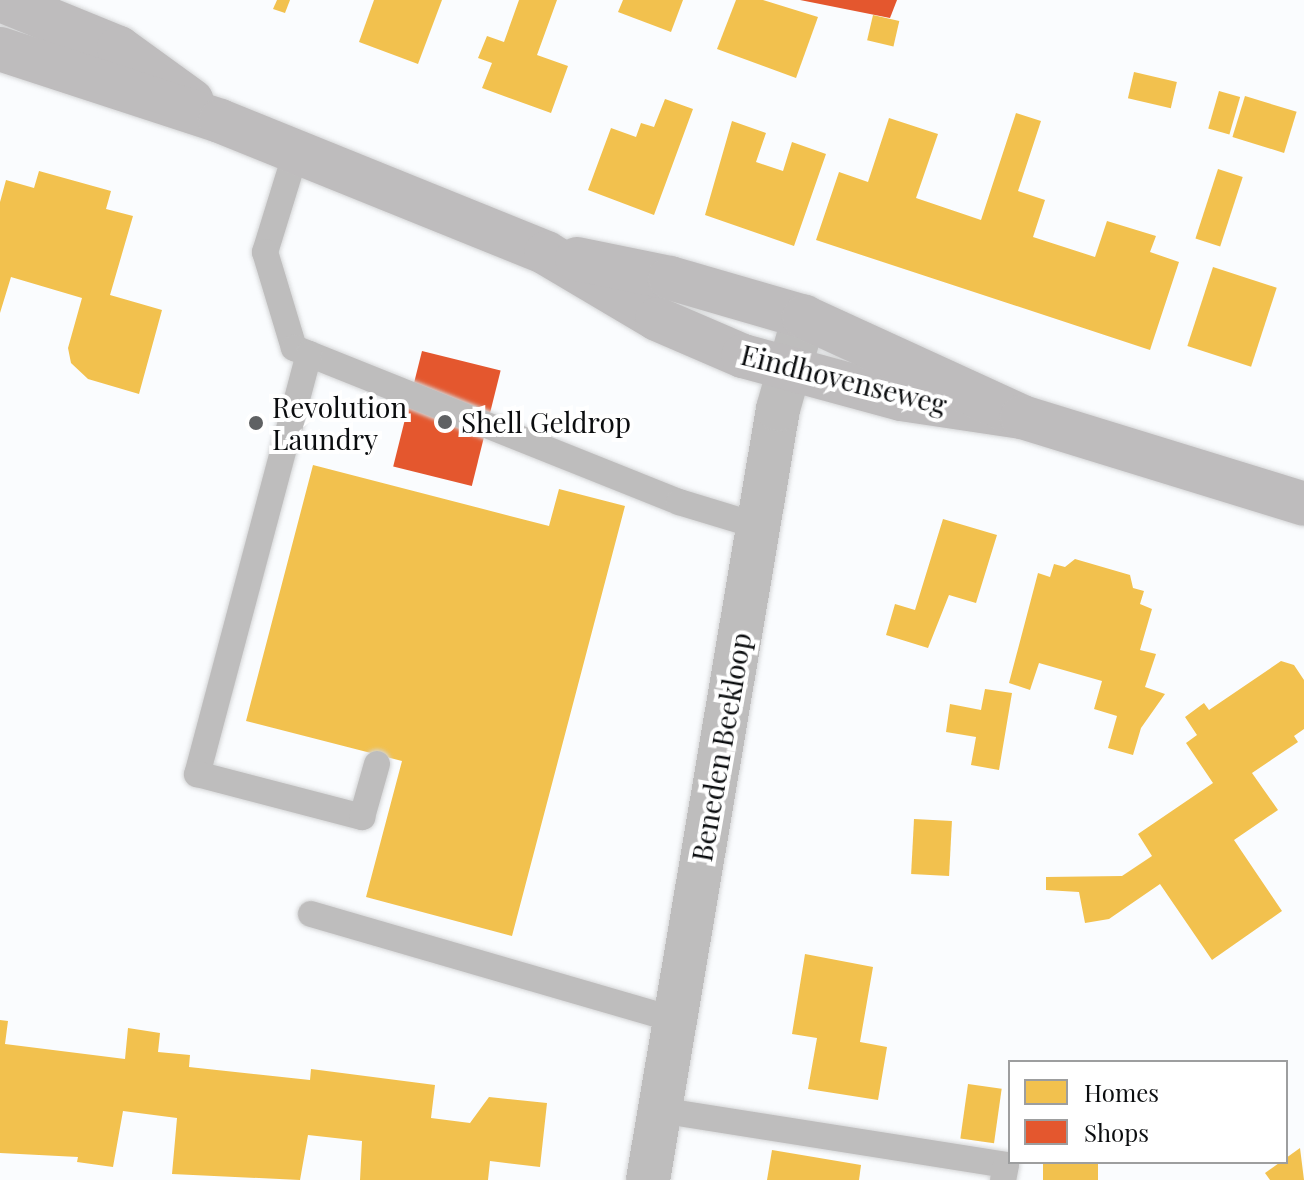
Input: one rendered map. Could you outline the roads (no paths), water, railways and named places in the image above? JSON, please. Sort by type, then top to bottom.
[{"type":"main road","name":"Eindhovenseweg","points":[[1,0],[119,48],[220,121]]},
{"type":"main road","name":"Eindhovenseweg","points":[[0,49],[220,121],[546,253],[657,319],[789,370],[901,399],[1022,417]]},
{"type":"main road","name":"Eindhovenseweg","points":[[546,253],[670,278],[804,317],[1022,417],[1304,504]]},
{"type":"street","name":"Beneden Beekloop","points":[[648,1180],[758,526],[789,370],[804,317]]},
{"type":"lane","points":[[296,152],[265,252],[294,348],[679,502],[758,526]]},
{"type":"lane","points":[[309,354],[197,774],[362,817],[377,764]]},
{"type":"lane","points":[[311,914],[675,1020]]},
{"type":"lane","points":[[659,1110],[1006,1165],[1003,1180]]},
{"type":"place","name":"Shell Geldrop","points":[[445,422]]},
{"type":"place","name":"Revolution Laundry","points":[[256,423]]}]
